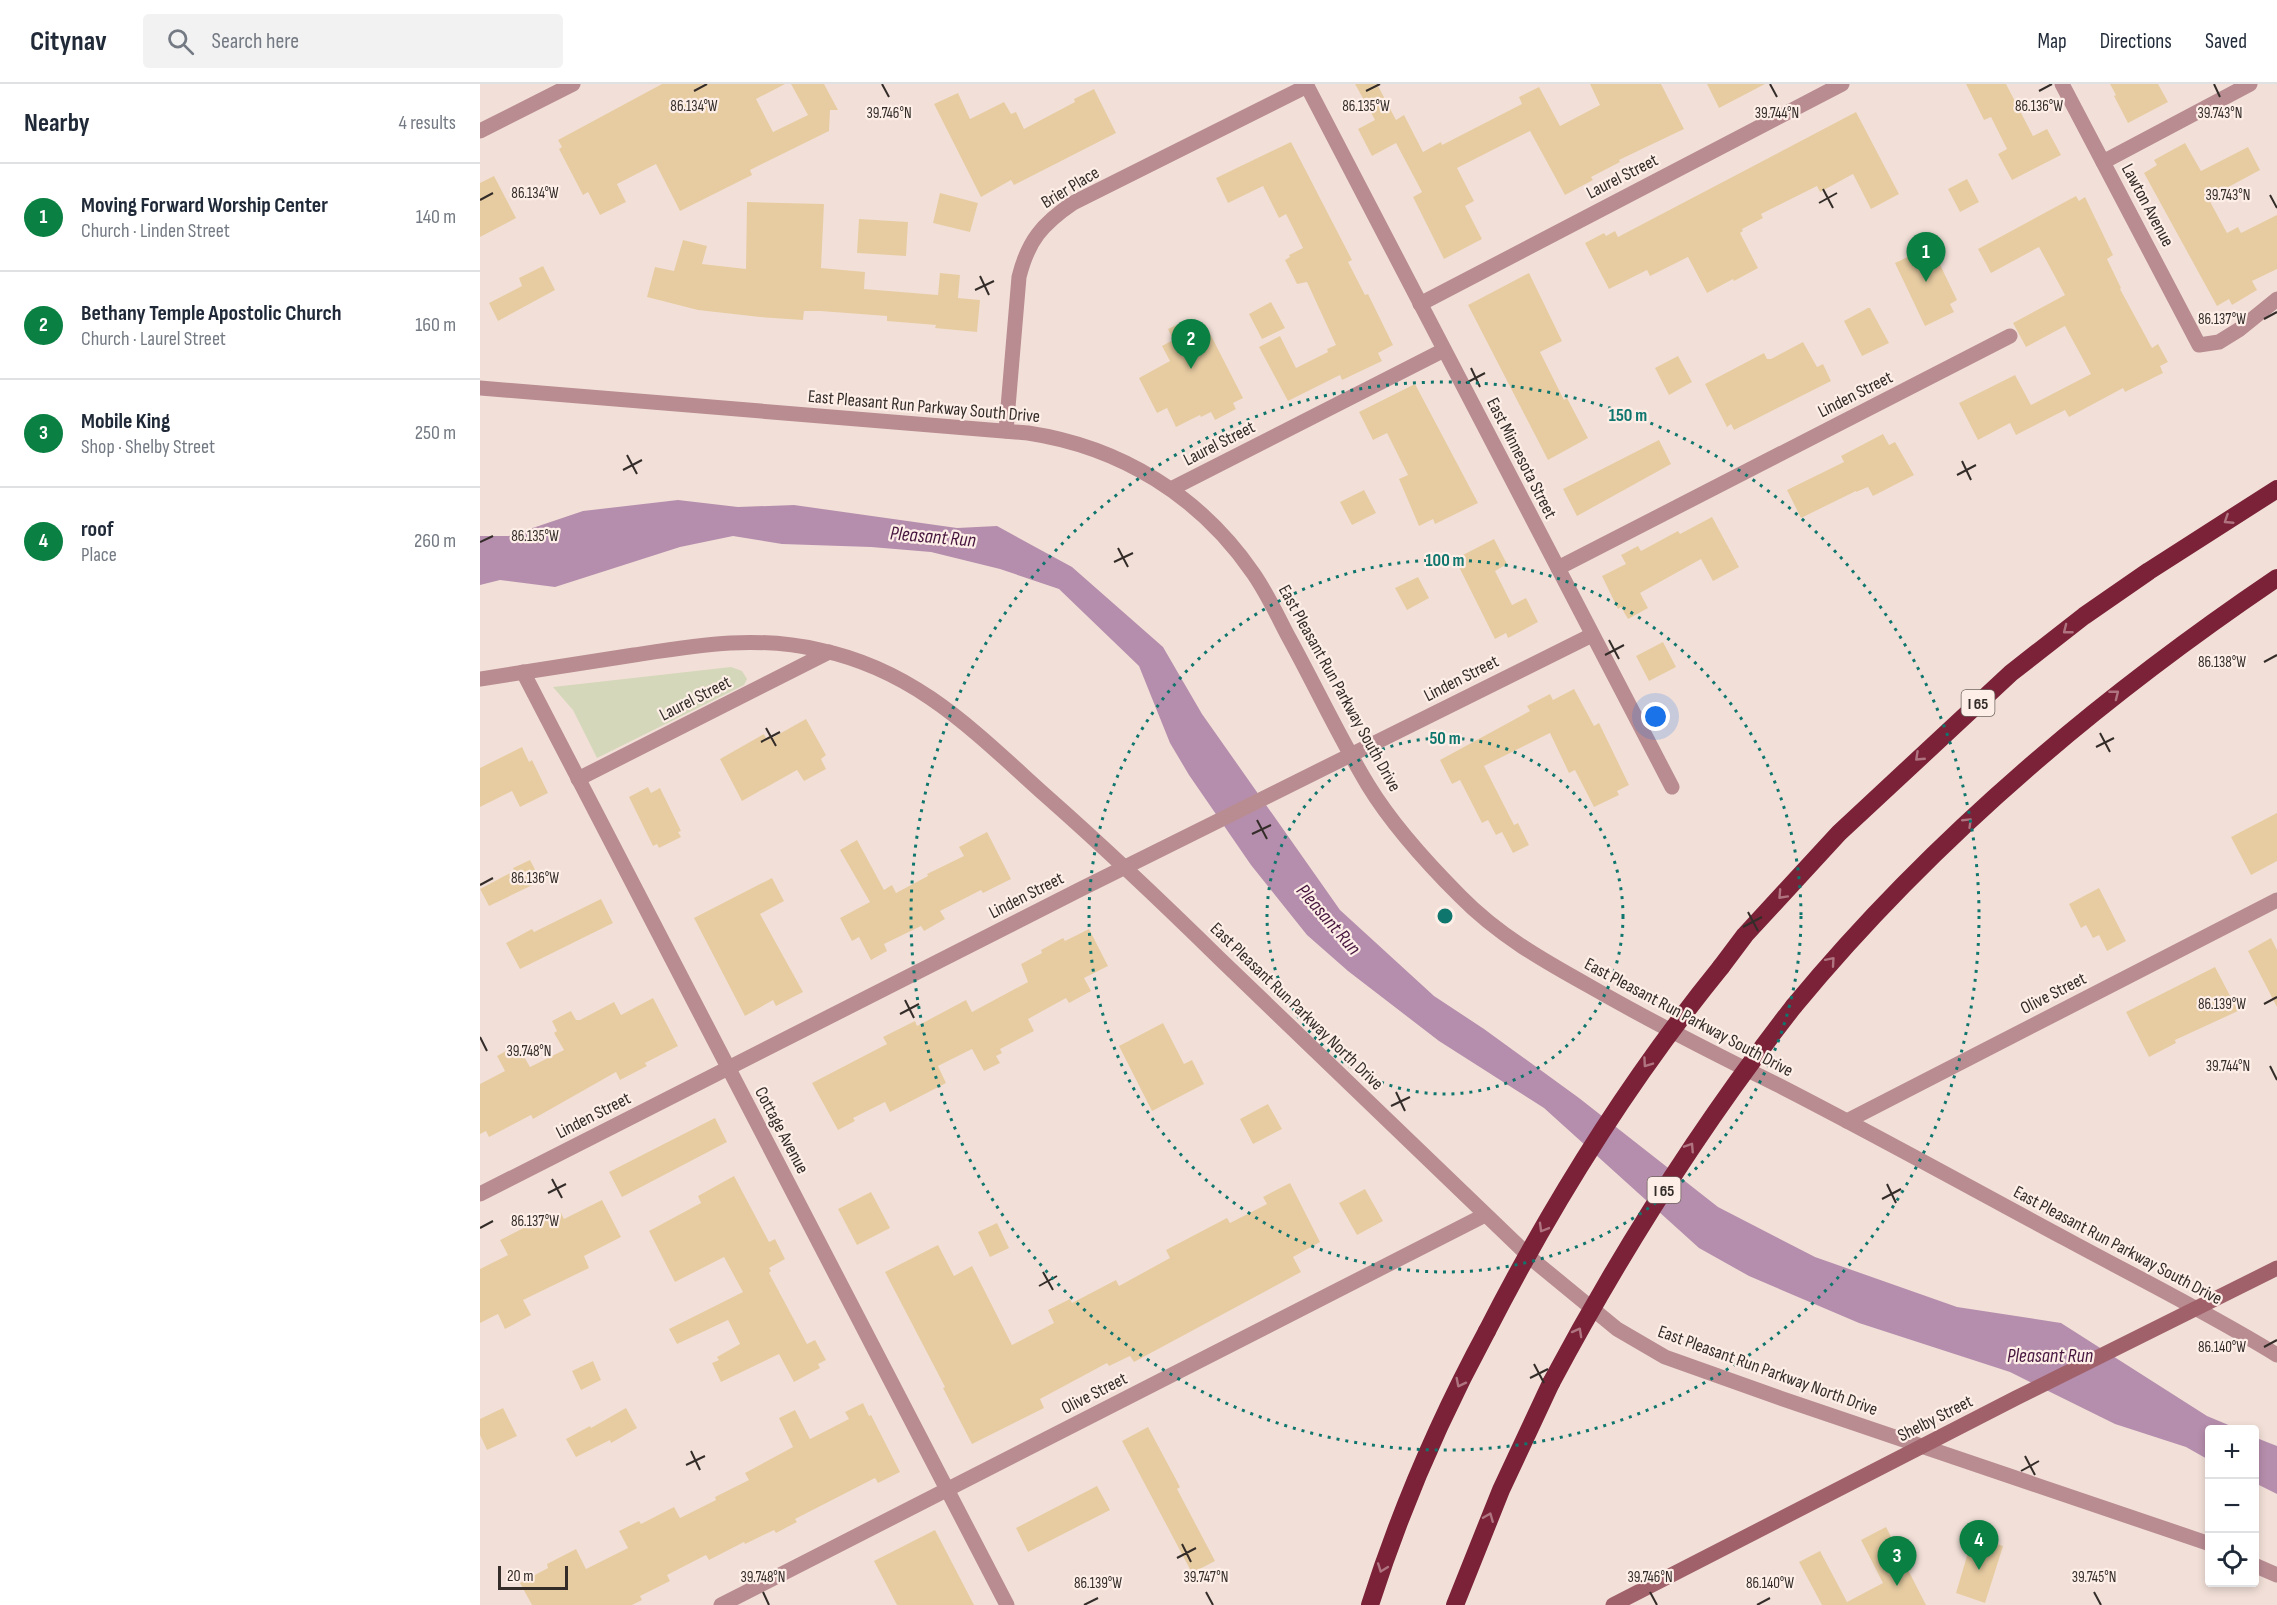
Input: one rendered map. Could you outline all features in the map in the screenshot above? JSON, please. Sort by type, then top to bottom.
[{"type":"highway","name":"I 65","points":[[1370,1605],[1382,1568],[1438,1429],[1516,1274],[1589,1152],[1657,1050],[1745,935],[1839,833],[2011,673],[2103,603],[2277,489]]},
{"type":"highway","name":"I 65","points":[[1455,1605],[1514,1460],[1551,1383],[1611,1274],[1689,1149],[1742,1073],[1794,1006],[1832,959],[1875,912],[1988,802],[2043,753],[2128,684],[2214,620],[2277,578]]},
{"type":"main road","name":"Shelby Street","points":[[1613,1605],[2016,1398],[2277,1268]]},
{"type":"street","points":[[480,131],[573,84]]},
{"type":"street","name":"Laurel Street","points":[[1420,304],[1842,84]]},
{"type":"street","name":"Lawton Avenue","points":[[2062,84],[2199,345],[2219,342],[2240,330],[2277,299]]},
{"type":"street","points":[[2103,162],[2250,84]]},
{"type":"street","name":"East Minnesota Street","points":[[1306,85],[1672,787]]},
{"type":"street","name":"Brier Place","points":[[1006,431],[1019,277],[1024,256],[1041,229],[1073,203],[1306,85]]},
{"type":"street","name":"Linden Street","points":[[1558,568],[2010,336]]},
{"type":"street","name":"Laurel Street","points":[[1171,489],[1444,350]]},
{"type":"street","name":"East Pleasant Run Parkway South Drive","points":[[480,388],[1040,435],[1084,445],[1137,467],[1192,506],[1231,544],[1254,575],[1378,800],[1420,854],[1459,896],[1500,932],[1539,958],[1670,1032],[1847,1121],[2196,1308],[2277,1355]]},
{"type":"street","name":"Linden Street","points":[[480,1194],[1126,867],[1592,635]]},
{"type":"street","name":"East Pleasant Run Parkway North Drive","points":[[480,679],[719,642],[752,641],[785,643],[829,652],[860,661],[900,679],[956,715],[1126,867],[1485,1215],[1575,1297],[1622,1332],[1665,1357],[2205,1543]]},
{"type":"street","name":"Laurel Street","points":[[578,779],[829,652]]},
{"type":"street","name":"Cottage Avenue","points":[[523,672],[1007,1605]]},
{"type":"street","name":"Olive Street","points":[[1847,1121],[2277,900]]},
{"type":"street","name":"Olive Street","points":[[721,1605],[1485,1215]]},
{"type":"street","points":[[2259,1566],[2277,1575]]},
{"type":"green space","points":[[731,667],[742,671],[747,679],[744,685],[597,758],[573,710],[553,687]]},
{"type":"water","name":"Pleasant Run","points":[[678,500],[738,507],[794,505],[957,528],[997,526],[1072,567],[1163,647],[1202,714],[1340,910],[1434,996],[1579,1098],[1718,1207],[1815,1257],[1957,1307],[2061,1323],[2207,1416],[2228,1425],[2205,1425],[2205,1458],[2186,1447],[2115,1424],[2010,1372],[1859,1323],[1749,1276],[1699,1248],[1544,1108],[1439,1041],[1348,971],[1307,935],[1251,865],[1189,775],[1170,743],[1139,666],[1059,589],[1000,569],[931,552],[782,544],[733,536],[680,547],[555,587],[500,580],[480,585],[480,536],[509,536],[583,511]]},
{"type":"water","points":[[2259,1439],[2277,1446],[2277,1494],[2259,1485]]},
{"type":"building","points":[[662,84],[785,84],[756,99],[773,132],[808,115],[791,84],[824,84],[838,110],[830,110],[829,131],[750,170],[752,175],[680,211],[656,164],[617,184],[626,202],[600,215],[588,192],[583,195],[559,149],[562,147],[558,140]]},
{"type":"building","points":[[1355,84],[1377,84],[1396,120],[1404,115],[1423,152],[1441,142],[1442,145],[1522,104],[1519,97],[1539,87],[1560,126],[1600,105],[1590,84],[1661,84],[1684,129],[1619,160],[1620,162],[1591,177],[1593,180],[1565,195],[1530,131],[1457,168],[1474,201],[1465,206],[1482,239],[1444,259],[1413,197],[1422,192],[1396,143],[1372,156],[1358,129],[1375,120]]},
{"type":"building","points":[[1707,84],[1765,84],[1719,108]]},
{"type":"building","points":[[1966,84],[2006,84],[2033,136],[2047,129],[2061,155],[2012,180],[1998,154],[2007,149],[1991,117],[1984,120]]},
{"type":"building","points":[[2110,84],[2158,84],[2168,102],[2128,123]]},
{"type":"building","points":[[1094,89],[1116,133],[1014,185],[1011,180],[981,197],[934,104],[958,93],[970,119],[1004,102],[1011,114],[1016,112],[1024,129],[1075,102],[1074,99]]},
{"type":"building","points":[[1856,112],[1899,194],[1871,209],[1853,174],[1820,192],[1817,186],[1761,214],[1763,218],[1742,229],[1740,233],[1758,268],[1707,293],[1688,257],[1650,276],[1647,270],[1609,289],[1585,243],[1604,233],[1606,236],[1615,231],[1618,237]]},
{"type":"building","points":[[1291,142],[1352,260],[1348,262],[1365,295],[1368,294],[1393,345],[1378,353],[1382,361],[1342,380],[1340,375],[1288,401],[1259,347],[1280,336],[1296,368],[1328,352],[1327,349],[1336,345],[1307,282],[1297,284],[1285,260],[1290,257],[1289,255],[1303,248],[1286,214],[1279,218],[1263,186],[1228,203],[1216,178]]},
{"type":"building","points":[[2185,143],[2201,171],[2248,147],[2260,170],[2208,198],[2227,233],[2238,227],[2241,233],[2277,215],[2277,269],[2252,281],[2257,290],[2232,305],[2229,299],[2217,306],[2144,173],[2157,165],[2154,160]]},
{"type":"building","points":[[494,176],[516,218],[480,237],[480,183]]},
{"type":"building","points":[[1967,179],[1979,202],[1960,212],[1948,189]]},
{"type":"building","points":[[940,193],[978,203],[970,232],[933,223]]},
{"type":"building","points":[[2076,196],[2079,201],[2085,197],[2113,255],[2107,259],[2120,289],[2152,348],[2158,344],[2168,362],[2160,366],[2163,373],[2125,392],[2123,388],[2069,417],[2065,410],[2016,435],[2010,423],[1978,440],[1959,403],[2015,375],[2031,405],[2091,374],[2065,326],[2026,347],[2013,323],[2065,295],[2039,247],[1991,273],[1978,249]]},
{"type":"building","points":[[747,202],[824,204],[821,268],[865,272],[864,289],[938,295],[940,273],[960,275],[958,298],[980,300],[977,332],[935,328],[936,325],[887,321],[887,316],[820,311],[804,311],[803,320],[760,317],[698,310],[647,297],[655,267],[674,271],[683,240],[707,246],[702,264],[746,269]]},
{"type":"building","points":[[859,219],[908,222],[906,256],[857,253]]},
{"type":"building","points":[[1931,246],[1957,300],[1950,304],[1954,312],[1925,326],[1895,263]]},
{"type":"building","points":[[543,266],[555,290],[498,321],[489,303],[522,286],[519,278]]},
{"type":"building","points":[[1529,273],[1562,341],[1540,352],[1564,400],[1567,398],[1588,438],[1548,460],[1468,305]]},
{"type":"building","points":[[1271,302],[1285,328],[1262,339],[1249,314]]},
{"type":"building","points":[[1868,308],[1889,343],[1862,356],[1844,321]]},
{"type":"building","points":[[1187,320],[1193,330],[1205,324],[1243,398],[1233,403],[1236,409],[1215,420],[1211,412],[1176,427],[1167,408],[1157,413],[1139,378],[1170,361],[1162,346],[1173,340],[1168,329]]},
{"type":"building","points":[[1803,342],[1817,367],[1823,364],[1831,381],[1734,430],[1731,424],[1727,427],[1705,384],[1764,353],[1767,359],[1771,359]]},
{"type":"building","points":[[1678,356],[1692,382],[1669,395],[1655,368]]},
{"type":"building","points":[[1415,384],[1478,503],[1435,524],[1433,519],[1419,526],[1399,479],[1408,475],[1387,433],[1373,440],[1359,412]]},
{"type":"building","points":[[1883,434],[1889,445],[1895,442],[1914,475],[1873,496],[1868,487],[1856,491],[1801,518],[1787,490],[1844,462],[1841,456]]},
{"type":"building","points":[[1659,440],[1671,464],[1577,516],[1563,489]]},
{"type":"building","points":[[1364,490],[1376,513],[1352,525],[1340,502]]},
{"type":"building","points":[[1712,517],[1739,567],[1713,581],[1701,559],[1640,593],[1648,608],[1628,619],[1621,607],[1618,609],[1602,576],[1626,564],[1621,555],[1638,546],[1641,551],[1678,531],[1680,534]]},
{"type":"building","points":[[1494,539],[1507,564],[1495,571],[1512,605],[1526,598],[1538,622],[1508,638],[1506,633],[1495,639],[1455,559]]},
{"type":"building","points":[[1418,577],[1429,598],[1407,610],[1395,588]]},
{"type":"building","points":[[1663,642],[1676,667],[1649,681],[1636,656]]},
{"type":"building","points":[[1574,689],[1594,726],[1599,723],[1629,785],[1617,791],[1619,795],[1594,807],[1575,770],[1569,773],[1550,733],[1484,766],[1514,825],[1518,823],[1529,845],[1513,853],[1502,832],[1496,835],[1488,820],[1482,823],[1460,780],[1452,784],[1440,760],[1530,711],[1527,706],[1550,694],[1553,700]]},
{"type":"building","points":[[806,719],[826,755],[821,759],[826,769],[804,781],[797,770],[742,801],[720,759],[764,734],[766,738],[771,735],[772,738]]},
{"type":"building","points":[[522,747],[529,762],[532,760],[548,793],[520,807],[512,791],[480,807],[480,768]]},
{"type":"building","points":[[648,787],[651,793],[660,788],[681,831],[678,832],[681,837],[659,848],[657,844],[653,846],[629,797]]},
{"type":"building","points":[[2277,813],[2277,861],[2251,875],[2231,837]]},
{"type":"building","points":[[987,832],[1011,879],[983,893],[981,890],[940,911],[945,919],[924,931],[921,926],[884,944],[887,951],[871,960],[859,937],[852,941],[840,918],[870,902],[840,850],[857,840],[884,890],[892,885],[896,893],[928,876],[927,874],[964,856],[959,847]]},
{"type":"building","points":[[530,860],[541,881],[489,906],[480,889]]},
{"type":"building","points":[[772,878],[784,901],[760,914],[803,992],[776,1006],[773,1000],[745,1016],[694,918]]},
{"type":"building","points":[[2099,888],[2126,941],[2107,951],[2099,935],[2093,938],[2086,925],[2081,928],[2069,904]]},
{"type":"building","points":[[601,899],[613,923],[520,969],[506,943]]},
{"type":"building","points":[[1089,929],[1108,966],[1084,978],[1091,991],[1069,1003],[1066,998],[1028,1019],[1034,1031],[1000,1049],[1002,1053],[996,1056],[1000,1063],[984,1071],[972,1049],[938,1066],[946,1083],[890,1112],[885,1102],[853,1118],[855,1121],[838,1130],[812,1083],[887,1044],[883,1037],[915,1021],[917,1026],[966,1000],[972,1012],[1028,982],[1021,964],[1063,938],[1065,941]]},
{"type":"building","points":[[2271,938],[2277,950],[2277,1007],[2248,951]]},
{"type":"building","points":[[2215,967],[2238,1011],[2175,1040],[2176,1043],[2149,1057],[2126,1012]]},
{"type":"building","points":[[653,998],[678,1046],[645,1063],[647,1066],[620,1080],[616,1072],[533,1119],[531,1115],[489,1137],[486,1131],[480,1134],[480,1084],[505,1071],[497,1056],[513,1047],[517,1054],[521,1051],[530,1067],[564,1050],[554,1033],[557,1031],[552,1021],[571,1011],[576,1020],[580,1020],[614,1002],[621,1015]]},
{"type":"building","points":[[1163,1023],[1184,1064],[1192,1060],[1204,1084],[1152,1111],[1119,1046]]},
{"type":"building","points":[[1268,1104],[1282,1129],[1253,1144],[1240,1119]]},
{"type":"building","points":[[715,1118],[727,1142],[622,1197],[609,1172]]},
{"type":"building","points":[[734,1176],[769,1242],[775,1239],[785,1259],[769,1268],[771,1271],[769,1273],[807,1344],[815,1340],[826,1360],[818,1364],[820,1368],[794,1382],[779,1354],[721,1382],[712,1363],[719,1360],[717,1357],[740,1344],[728,1320],[677,1344],[669,1329],[743,1292],[724,1257],[675,1282],[649,1231],[701,1203],[698,1196]]},
{"type":"building","points":[[1290,1183],[1320,1242],[1293,1257],[1301,1272],[1134,1362],[1130,1356],[1109,1366],[1107,1363],[1040,1399],[1044,1408],[972,1444],[885,1272],[938,1245],[954,1276],[972,1266],[1012,1345],[1054,1323],[1048,1310],[1070,1299],[1072,1303],[1116,1280],[1119,1286],[1170,1258],[1166,1250],[1227,1218],[1230,1223],[1267,1204],[1263,1197]]},
{"type":"building","points":[[1365,1189],[1383,1221],[1357,1235],[1339,1203]]},
{"type":"building","points":[[871,1192],[890,1228],[857,1245],[838,1209]]},
{"type":"building","points":[[602,1200],[621,1237],[584,1256],[589,1268],[523,1300],[531,1315],[505,1329],[498,1314],[480,1323],[480,1269],[508,1255],[500,1240],[553,1213],[555,1216],[561,1213],[564,1219]]},
{"type":"building","points":[[997,1223],[1009,1248],[990,1257],[978,1232]]},
{"type":"building","points":[[593,1361],[601,1380],[581,1390],[572,1371]]},
{"type":"building","points":[[863,1403],[900,1472],[878,1483],[875,1478],[795,1519],[797,1522],[776,1533],[774,1530],[745,1544],[744,1542],[709,1560],[706,1555],[667,1575],[670,1581],[640,1596],[642,1600],[632,1605],[532,1605],[520,1583],[548,1568],[547,1564],[576,1549],[586,1569],[628,1548],[619,1531],[639,1521],[641,1524],[674,1507],[680,1518],[749,1480],[745,1473],[793,1447],[779,1418],[795,1410],[810,1439],[849,1419],[845,1412]]},
{"type":"building","points":[[503,1408],[517,1436],[487,1450],[480,1435],[480,1419]]},
{"type":"building","points":[[626,1408],[637,1428],[611,1443],[610,1440],[576,1457],[566,1439]]},
{"type":"building","points":[[1148,1427],[1215,1561],[1192,1573],[1122,1441]]},
{"type":"building","points":[[1097,1486],[1110,1510],[1028,1552],[1016,1528]]},
{"type":"building","points":[[1886,1527],[1926,1605],[1822,1605],[1799,1562],[1820,1551],[1847,1602],[1883,1583],[1861,1540]]},
{"type":"building","points":[[935,1530],[974,1605],[897,1605],[874,1561]]},
{"type":"building","points":[[1973,1536],[2003,1546],[1985,1603],[1956,1593]]},
{"type":"place","name":"Moving Forward Worship Center","points":[[1926,282]]},
{"type":"place","name":"Bethany Temple Apostolic Church","points":[[1191,369]]},
{"type":"place","name":"roof","points":[[1979,1570]]},
{"type":"place","name":"Mobile King","points":[[1897,1586]]}]
